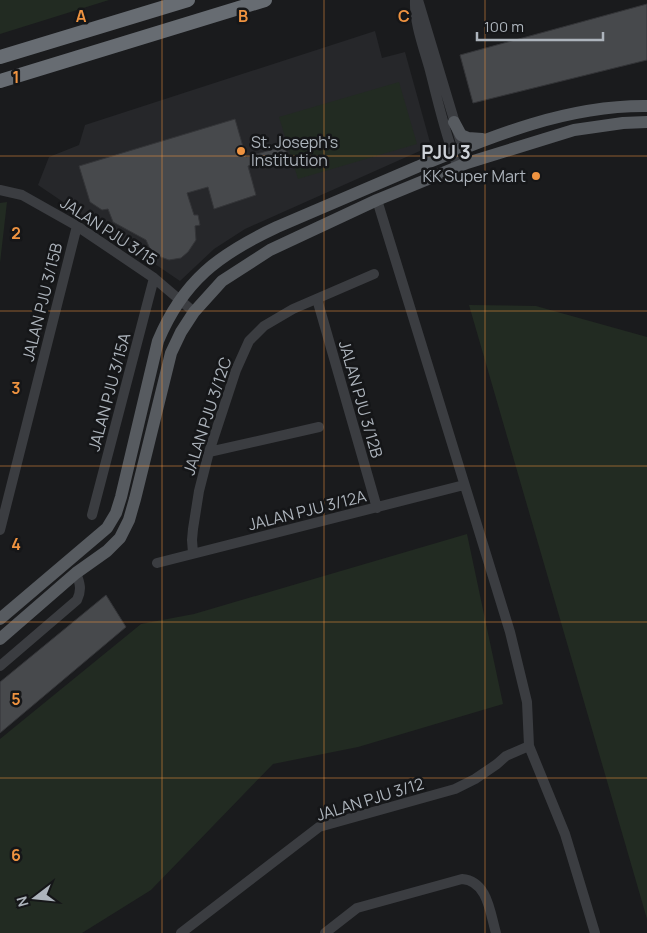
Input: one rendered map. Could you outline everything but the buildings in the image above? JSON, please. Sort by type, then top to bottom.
[{"type":"highway","points":[[0,57],[188,0]]},
{"type":"highway","points":[[0,81],[265,0]]},
{"type":"main road","points":[[0,619],[93,541],[107,528],[116,513],[158,341],[168,318],[180,299],[213,264],[252,239],[457,150],[487,139],[585,110],[647,106]]},
{"type":"main road","points":[[454,122],[461,135],[468,138],[487,139]]},
{"type":"main road","points":[[0,639],[76,573],[107,551],[120,538],[129,520],[171,353],[181,332],[194,312],[222,281],[270,250],[377,200],[462,165],[574,130],[623,123],[647,122]]},
{"type":"street","points":[[417,0],[454,122],[457,150]]},
{"type":"street","points":[[417,0],[415,11],[423,45],[462,165]]},
{"type":"street","name":"JALAN PJU 3/15","points":[[0,190],[22,195],[77,226],[154,278],[194,312]]},
{"type":"street","points":[[377,200],[510,632],[529,715],[529,746],[565,834],[595,933]]},
{"type":"street","name":"JALAN PJU 3/15B","points":[[0,530],[77,226]]},
{"type":"street","name":"JALAN PJU 3/12C","points":[[193,553],[193,529],[199,491],[209,452],[236,370],[249,341],[264,326],[293,309],[374,274]]},
{"type":"street","name":"JALAN PJU 3/15A","points":[[92,515],[154,278]]},
{"type":"street","name":"JALAN PJU 3/12B","points":[[317,299],[377,508]]},
{"type":"street","points":[[209,452],[319,427]]},
{"type":"street","name":"JALAN PJU 3/12A","points":[[157,563],[464,485]]},
{"type":"street","points":[[0,666],[77,600],[80,594],[80,587],[76,573]]},
{"type":"street","name":"JALAN PJU 3/12","points":[[180,933],[319,827],[455,790],[475,779],[506,756],[529,746]]},
{"type":"street","points":[[325,933],[357,908],[462,879],[475,882],[484,890],[496,933]]},
{"type":"shaded area","points":[[0,0],[109,0],[0,34]]},
{"type":"shaded area","name":"St. Joseph's Institution","points":[[375,31],[382,58],[405,52],[431,146],[245,229],[214,249],[180,281],[38,185],[49,157],[79,145],[85,125]]},
{"type":"shaded area","points":[[399,82],[417,144],[298,179],[279,117]]},
{"type":"shaded area","points":[[7,202],[0,263],[0,203]]},
{"type":"shaded area","points":[[469,305],[536,306],[647,337],[647,919]]},
{"type":"shaded area","points":[[467,534],[503,704],[358,747],[273,764],[151,890],[82,933],[0,933],[0,739],[141,624],[194,614]]},
{"type":"place","name":"St. Joseph's Institution","points":[[241,151]]},
{"type":"place","name":"KK Super Mart","points":[[536,176]]},
{"type":"district","name":"PJU 3","points":[[446,152]]}]
